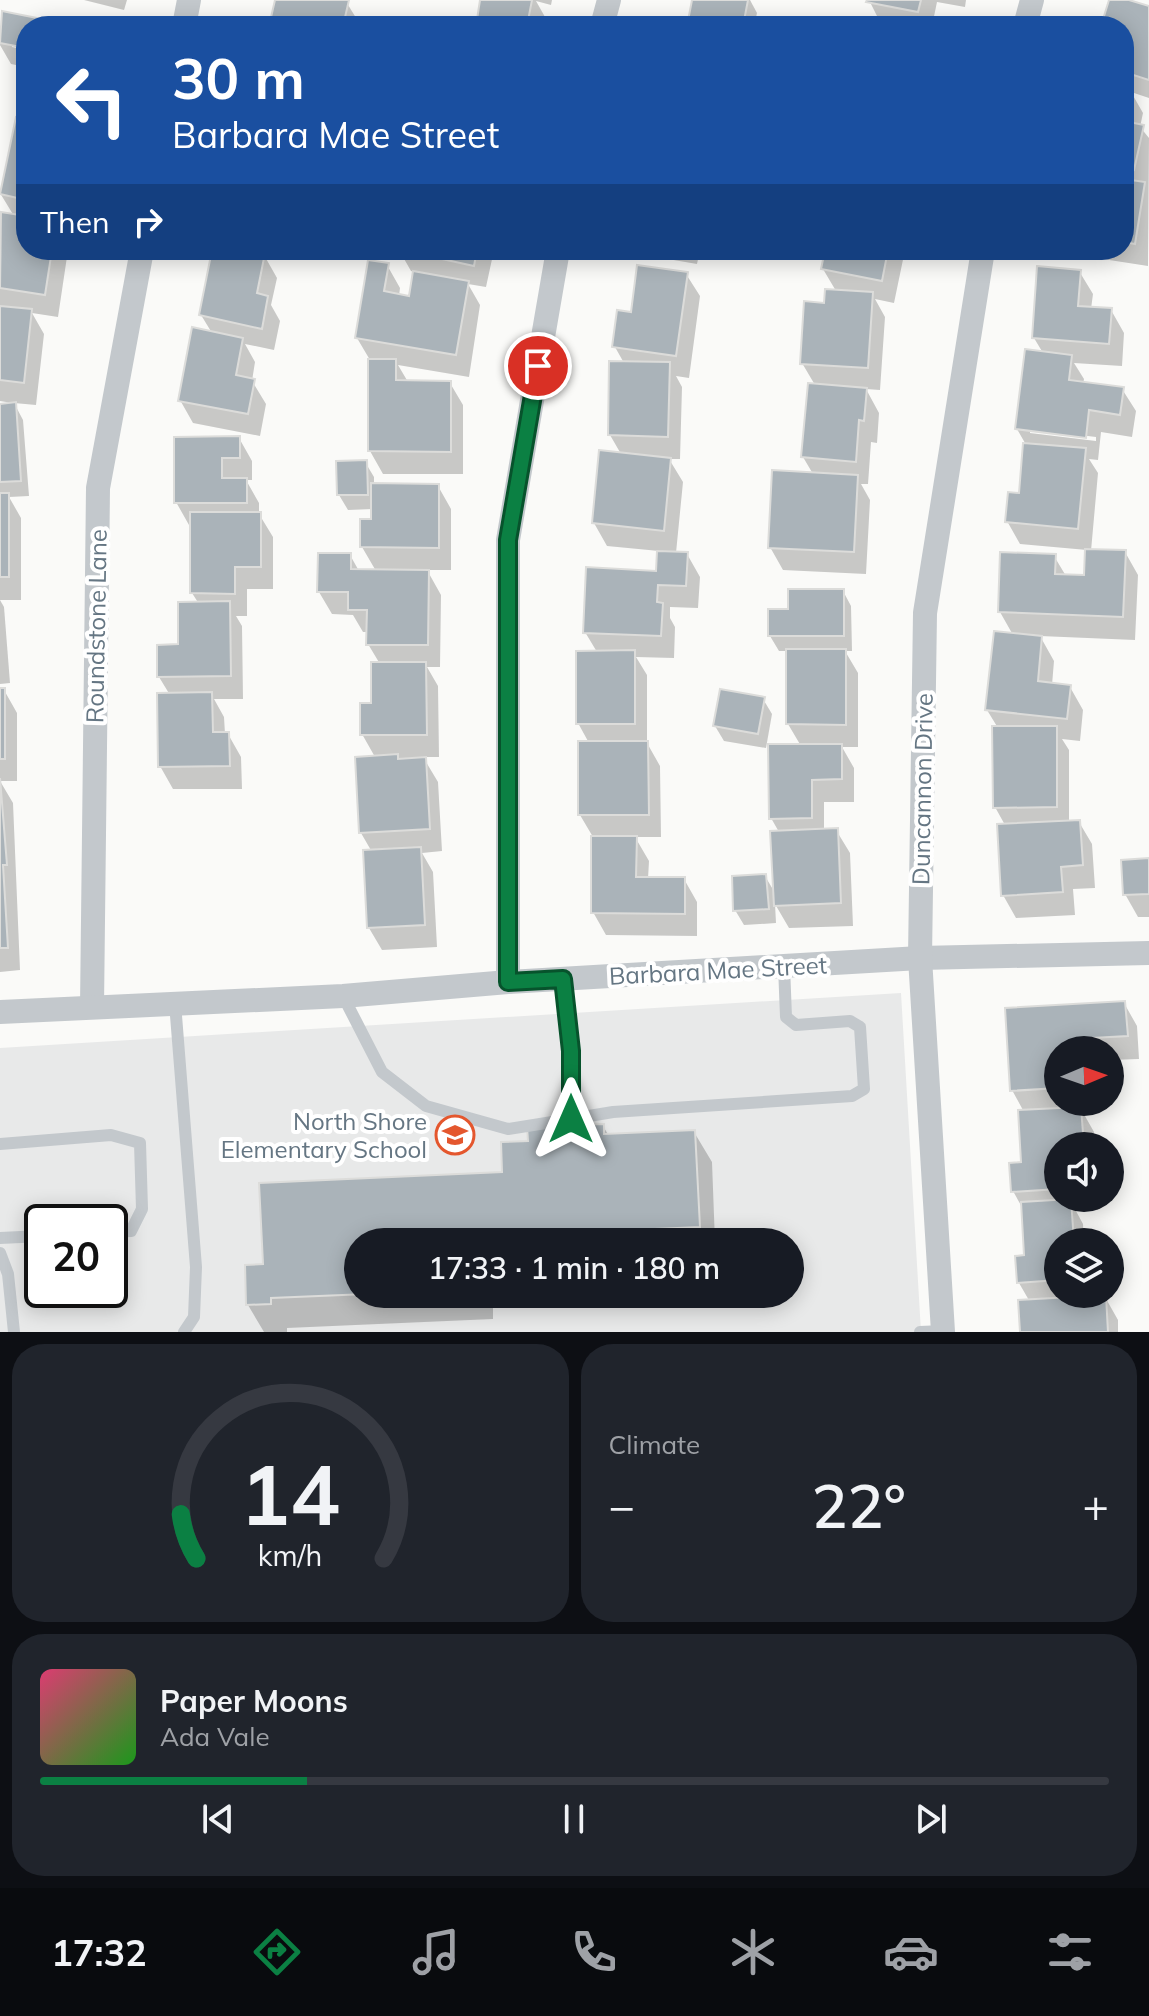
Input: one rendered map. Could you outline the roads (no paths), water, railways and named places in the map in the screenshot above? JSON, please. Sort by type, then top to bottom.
[{"type":"street","name":"Roundstone Lane","points":[[92,1007],[98,488],[140,260]]},
{"type":"street","points":[[508,982],[508,540],[556,260]]},
{"type":"street","name":"Duncannon Drive","points":[[935,1332],[920,958],[925,613],[981,260]]},
{"type":"street","name":"Barbara Mae Street","points":[[0,1012],[343,996],[508,982],[920,958],[1149,953]]},
{"type":"lane","points":[[343,996],[382,1072],[426,1106],[508,1129],[613,1112],[852,1096],[864,1089],[860,1027],[850,1021],[796,1025],[786,1017],[784,966]]},
{"type":"lane","points":[[563,979],[571,1051],[571,1119]]},
{"type":"lane","points":[[175,1003],[196,1267],[194,1317],[189,1330]]},
{"type":"lane","points":[[0,1144],[111,1135],[140,1143],[142,1209],[131,1231],[128,1231]]},
{"type":"lane","points":[[0,1238],[24,1237]]},
{"type":"lane","points":[[0,1253],[8,1274],[14,1332]]},
{"type":"place","name":"North Shore Elementary School","points":[[455,1135]]}]
